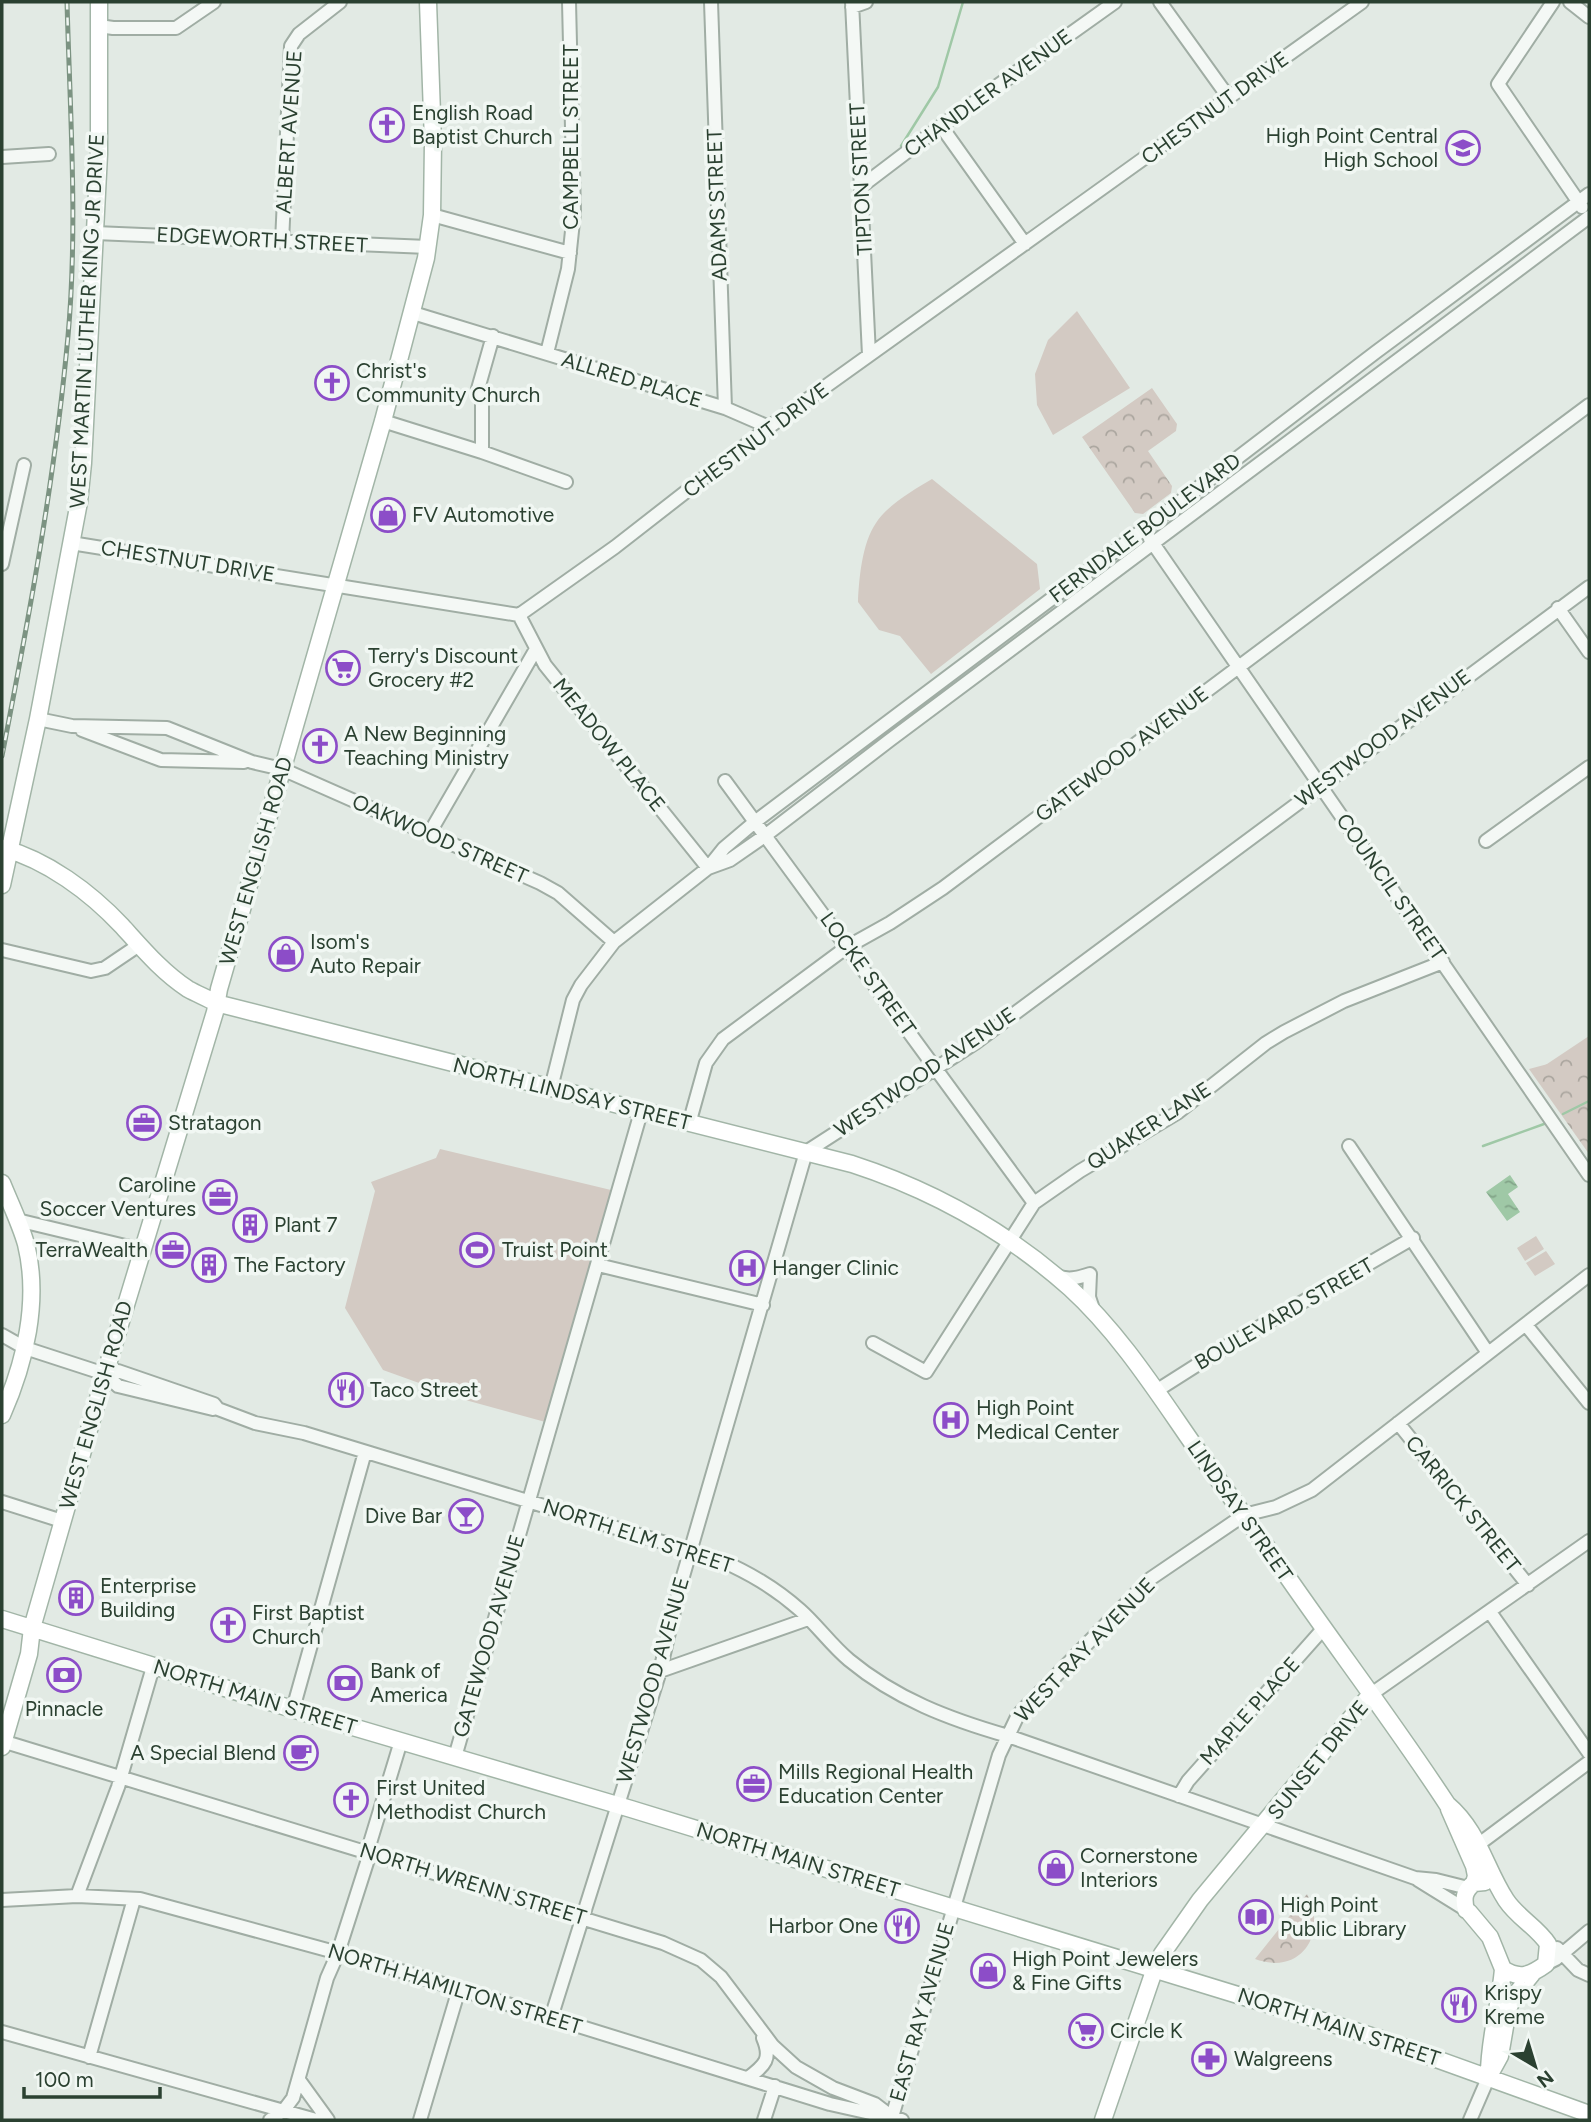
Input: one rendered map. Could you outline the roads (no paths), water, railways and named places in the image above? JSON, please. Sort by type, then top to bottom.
[{"type":"main road","name":"WEST MARTIN LUTHER KING JR DRIVE","points":[[2,885],[6,849],[38,719],[83,463],[99,154],[99,2]]},
{"type":"main road","name":"WEST ENGLISH ROAD","points":[[2,1743],[29,1654],[32,1629],[62,1521],[216,1003],[413,313],[428,247],[432,215],[433,130],[428,2]]},
{"type":"main road","name":"NORTH LINDSAY STREET","points":[[6,849],[43,866],[80,888],[108,912],[164,970],[188,989],[216,1003],[852,1164],[905,1183],[965,1213],[1008,1241]]},
{"type":"main road","points":[[2,1183],[27,1247],[31,1277],[25,1349],[2,1415]]},
{"type":"main road","name":"LINDSAY STREET","points":[[1008,1241],[1052,1274],[1095,1313],[1156,1391],[1447,1804],[1461,1815],[1479,1844],[1497,1885],[1519,1917],[1535,1929],[1548,1944]]},
{"type":"main road","name":"NORTH MAIN STREET","points":[[2,1619],[153,1667],[617,1804],[1378,2038],[1588,2110]]},
{"type":"main road","name":"SUNSET DRIVE","points":[[1103,2120],[1154,1970],[1162,1954],[1200,1900],[1370,1695]]},
{"type":"main road","name":"LINDSAY STREET","points":[[1447,1804],[1476,1876],[1464,1901],[1468,1911]]},
{"type":"main road","points":[[1471,1886],[1490,1882],[1497,1885]]},
{"type":"main road","points":[[1468,1911],[1490,1937],[1503,1969],[1489,2053],[1489,2076]]},
{"type":"main road","points":[[1489,2076],[1500,2056],[1508,2009],[1515,1995],[1532,1974],[1546,1964],[1548,1944]]},
{"type":"main road","points":[[1503,1969],[1516,1976],[1532,1974]]},
{"type":"street","points":[[99,26],[176,27],[214,2]]},
{"type":"street","name":"ALBERT AVENUE","points":[[282,242],[291,46],[299,34],[340,2]]},
{"type":"street","name":"CAMPBELL STREET","points":[[547,353],[568,269],[574,212],[569,2]]},
{"type":"street","name":"ADAMS STREET","points":[[711,2],[725,408]]},
{"type":"street","points":[[852,4],[866,2]]},
{"type":"street","name":"CHANDLER AVENUE","points":[[862,186],[1115,2]]},
{"type":"street","points":[[1160,2],[1229,98]]},
{"type":"street","name":"CHESTNUT DRIVE","points":[[71,542],[519,615],[647,523],[768,427],[1362,2]]},
{"type":"street","points":[[1553,2],[1498,84],[1584,198],[1589,216]]},
{"type":"street","points":[[1570,2],[1589,17]]},
{"type":"street","name":"TIPTON STREET","points":[[852,4],[869,355]]},
{"type":"street","points":[[941,126],[1025,244]]},
{"type":"street","points":[[2,157],[48,154]]},
{"type":"street","name":"FERNDALE BOULEVARD","points":[[551,1088],[573,1000],[581,985],[614,942],[708,868],[724,848],[756,821],[1381,348],[1584,198]]},
{"type":"street","points":[[432,215],[570,253]]},
{"type":"street","name":"FERNDALE BOULEVARD","points":[[708,868],[730,860],[766,835],[1589,216]]},
{"type":"street","name":"EDGEWORTH STREET","points":[[95,233],[428,247]]},
{"type":"street","name":"ALLRED PLACE","points":[[413,313],[725,408],[768,427]]},
{"type":"street","points":[[482,452],[482,401],[478,389],[493,336]]},
{"type":"street","name":"GATEWOOD AVENUE","points":[[689,1124],[706,1063],[718,1044],[848,947],[943,888],[1589,405]]},
{"type":"street","points":[[383,421],[566,482]]},
{"type":"street","points":[[2,564],[24,464]]},
{"type":"street","name":"COUNCIL STREET","points":[[1143,530],[1589,1175]]},
{"type":"street","name":"WESTWOOD AVENUE","points":[[551,2018],[660,1671],[691,1550],[806,1152],[936,1069],[1072,972],[1589,587]]},
{"type":"street","points":[[1558,608],[1589,652]]},
{"type":"street","name":"MEADOW PLACE","points":[[519,615],[545,665],[708,868]]},
{"type":"street","points":[[429,834],[536,649]]},
{"type":"street","name":"OAKWOOD STREET","points":[[38,719],[72,726],[161,760],[253,762]]},
{"type":"street","name":"OAKWOOD STREET","points":[[72,726],[167,728],[253,762],[282,769],[558,893],[614,942]]},
{"type":"street","points":[[1486,841],[1589,767]]},
{"type":"street","name":"LOCKE STREET","points":[[725,781],[1034,1203]]},
{"type":"street","points":[[2,950],[91,971],[104,968],[139,945]]},
{"type":"street","name":"QUAKER LANE","points":[[873,1343],[926,1373],[1034,1203],[1080,1171],[1177,1113],[1284,1032],[1344,1001],[1443,962]]},
{"type":"street","name":"GATEWOOD AVENUE","points":[[455,1757],[528,1501],[557,1411],[641,1112]]},
{"type":"street","points":[[1349,1146],[1488,1353]]},
{"type":"street","points":[[17,1220],[142,1251]]},
{"type":"street","name":"BOULEVARD STREET","points":[[1156,1391],[1230,1344],[1413,1238]]},
{"type":"street","points":[[598,1265],[763,1305]]},
{"type":"street","points":[[1052,1274],[1062,1279],[1071,1279],[1090,1274],[1088,1297],[1095,1313]]},
{"type":"street","name":"WEST RAY AVENUE","points":[[952,1908],[999,1755],[1018,1714],[1150,1579],[1244,1514],[1276,1507],[1312,1490],[1589,1275]]},
{"type":"street","points":[[1526,1325],[1589,1403]]},
{"type":"street","name":"NORTH ELM STREET","points":[[2,1335],[25,1349],[105,1374],[120,1371],[214,1404],[218,1409],[255,1423],[304,1433],[718,1559],[757,1577],[783,1595],[848,1659],[896,1693],[944,1716],[1415,1878]]},
{"type":"street","name":"CARRICK STREET","points":[[1398,1423],[1528,1585]]},
{"type":"street","points":[[293,1709],[365,1452]]},
{"type":"street","points":[[2,1502],[62,1521]]},
{"type":"street","name":"SUNSET DRIVE","points":[[1370,1695],[1589,1541]]},
{"type":"street","points":[[1490,1612],[1588,1747]]},
{"type":"street","points":[[660,1671],[808,1619]]},
{"type":"street","name":"MAPLE PLACE","points":[[1179,1796],[1188,1781],[1323,1629]]},
{"type":"street","points":[[77,1896],[118,1787],[153,1667]]},
{"type":"street","points":[[270,2120],[284,2110],[293,2098],[327,1978],[338,1953],[370,1853],[373,1833],[401,1741]]},
{"type":"street","name":"NORTH WRENN STREET","points":[[2,1743],[120,1776],[663,1943],[701,1960],[721,1977],[773,2046],[810,2077],[875,2104],[897,2118]]},
{"type":"street","points":[[1479,1844],[1589,1762]]},
{"type":"street","points":[[1415,1878],[1471,1886]]},
{"type":"street","points":[[1415,1878],[1468,1911]]},
{"type":"street","name":"NORTH HAMILTON STREET","points":[[2,1900],[77,1896],[134,1899],[338,1953],[775,2087],[873,2115],[897,2118]]},
{"type":"street","points":[[89,2057],[134,1899]]},
{"type":"street","name":"EAST RAY AVENUE","points":[[897,2118],[952,1908]]},
{"type":"street","points":[[1546,1964],[1563,1954],[1589,1930]]},
{"type":"street","points":[[1548,1944],[1554,1945],[1578,1970],[1589,1975]]},
{"type":"street","points":[[420,2120],[459,1989]]},
{"type":"street","points":[[748,2078],[763,2066],[768,2053],[759,2027]]},
{"type":"street","points":[[2,2032],[316,2120]]},
{"type":"street","points":[[1470,2120],[1489,2076]]},
{"type":"street","points":[[299,2080],[328,2120]]},
{"type":"street","points":[[764,2120],[775,2087]]},
{"type":"water","points":[[1510,1175],[1518,1187],[1508,1194],[1520,1212],[1507,1221],[1486,1192]]},
{"type":"waterway","points":[[901,146],[938,87],[963,2]]},
{"type":"waterway","points":[[1563,1114],[1589,1101]]},
{"type":"waterway","points":[[1483,1146],[1544,1124]]},
{"type":"railway","points":[[2,756],[49,495],[68,336],[73,211],[67,2]]},
{"type":"place","name":"English Road Baptist Church","points":[[387,125]]},
{"type":"place","name":"High Point Central High School","points":[[1463,148]]},
{"type":"place","name":"Christ's Community Church","points":[[332,383]]},
{"type":"place","name":"FV Automotive","points":[[388,515]]},
{"type":"place","name":"Terry's Discount Grocery #2","points":[[343,668]]},
{"type":"place","name":"A New Beginning Teaching Ministry","points":[[320,746]]},
{"type":"place","name":"Isom's Auto Repair","points":[[286,954]]},
{"type":"place","name":"Stratagon","points":[[144,1123]]},
{"type":"place","name":"Caroline Soccer Ventures","points":[[220,1197]]},
{"type":"place","name":"Plant 7","points":[[250,1225]]},
{"type":"place","name":"TerraWealth","points":[[173,1250]]},
{"type":"place","name":"Truist Point","points":[[477,1250]]},
{"type":"place","name":"The Factory","points":[[209,1265]]},
{"type":"place","name":"Hanger Clinic","points":[[747,1268]]},
{"type":"place","name":"Taco Street","points":[[346,1390]]},
{"type":"place","name":"High Point Medical Center","points":[[951,1420]]},
{"type":"place","name":"Dive Bar","points":[[466,1516]]},
{"type":"place","name":"Enterprise Building","points":[[76,1598]]},
{"type":"place","name":"First Baptist Church","points":[[228,1625]]},
{"type":"place","name":"Pinnacle","points":[[64,1675]]},
{"type":"place","name":"Bank of America","points":[[345,1683]]},
{"type":"place","name":"A Special Blend","points":[[301,1753]]},
{"type":"place","name":"Mills Regional Health Education Center","points":[[754,1784]]},
{"type":"place","name":"First United Methodist Church","points":[[351,1800]]},
{"type":"place","name":"Cornerstone Interiors","points":[[1056,1868]]},
{"type":"place","name":"High Point Public Library","points":[[1256,1917]]},
{"type":"place","name":"Harbor One","points":[[902,1926]]},
{"type":"place","name":"High Point Jewelers & Fine Gifts","points":[[988,1971]]},
{"type":"place","name":"Krispy Kreme","points":[[1459,2005]]},
{"type":"place","name":"Circle K","points":[[1086,2031]]},
{"type":"place","name":"Walgreens","points":[[1209,2059]]}]
